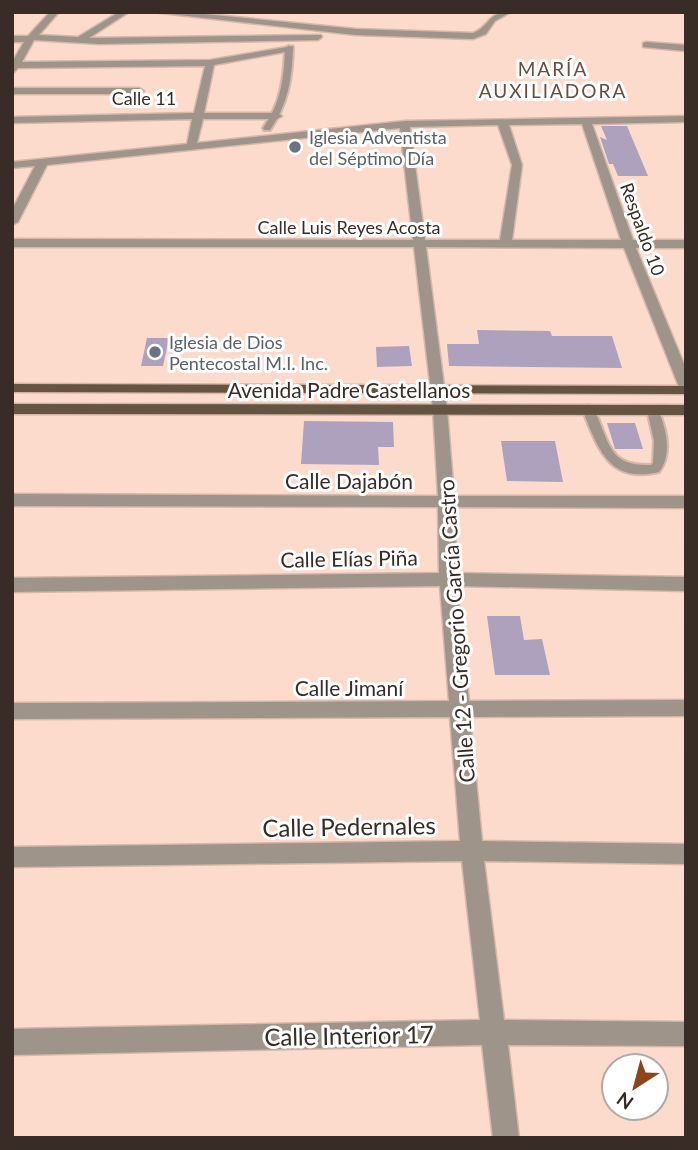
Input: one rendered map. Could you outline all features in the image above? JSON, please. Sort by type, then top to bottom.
[{"type":"main road","name":"Avenida Padre Castellanos","points":[[12,388],[438,398],[588,409],[686,410]]},
{"type":"main road","name":"Avenida Padre Castellanos","points":[[12,409],[255,411],[438,398],[686,388]]},
{"type":"street","points":[[55,12],[32,38],[14,68],[147,75]]},
{"type":"street","points":[[81,39],[125,12]]},
{"type":"street","points":[[156,12],[356,32],[473,36],[481,35],[487,30],[492,19],[507,12]]},
{"type":"street","points":[[12,91],[147,75],[289,48],[325,37],[356,32]]},
{"type":"street","points":[[12,39],[325,37]]},
{"type":"street","points":[[126,116],[147,75],[156,40]]},
{"type":"street","points":[[646,45],[686,48]]},
{"type":"street","points":[[191,148],[210,63]]},
{"type":"street","name":"Calle 11","points":[[12,120],[126,116],[277,116]]},
{"type":"street","points":[[12,165],[405,124],[686,119]]},
{"type":"street","name":"Respaldo 10","points":[[586,120],[629,245],[686,388]]},
{"type":"street","points":[[502,121],[517,165],[505,244]]},
{"type":"street","name":"Calle 12 - Gregorio García Castro","points":[[405,124],[438,398],[446,501],[448,579],[472,851],[506,1138]]},
{"type":"street","points":[[12,222],[42,163]]},
{"type":"street","name":"Calle Luis Reyes Acosta","points":[[12,243],[421,246],[686,244]]},
{"type":"street","name":"Calle Dajabón","points":[[12,500],[686,502]]},
{"type":"street","name":"Calle Elías Piña","points":[[12,585],[448,579],[686,584]]},
{"type":"street","name":"Calle Jimaní","points":[[12,711],[686,708]]},
{"type":"street","name":"Calle Pedernales","points":[[12,857],[472,851],[686,854]]},
{"type":"street","name":"Calle Interior 17","points":[[12,1042],[492,1032],[686,1034]]},
{"type":"lane","points":[[267,128],[277,116],[286,94],[289,48]]},
{"type":"lane","points":[[588,409],[608,452],[618,465],[625,468],[655,469],[662,455],[653,410]]},
{"type":"building","points":[[601,126],[627,126],[648,176],[618,176],[613,164],[609,164],[600,137],[607,140]]},
{"type":"building","points":[[477,330],[550,331],[552,336],[612,336],[622,368],[449,366],[447,344],[479,344]]},
{"type":"building","name":"Iglesia de Dios Pentecostal M.I. Inc.","points":[[147,338],[169,338],[163,366],[141,366]]},
{"type":"building","points":[[409,346],[412,366],[377,367],[376,347]]},
{"type":"building","points":[[304,421],[393,422],[394,447],[378,447],[379,465],[301,464]]},
{"type":"building","points":[[607,423],[635,423],[643,449],[615,449]]},
{"type":"building","points":[[501,441],[555,441],[563,482],[507,481]]},
{"type":"building","points":[[487,616],[520,616],[524,640],[542,639],[550,675],[495,675]]},
{"type":"place","name":"Iglesia Adventista del Séptimo Día","points":[[295,147]]},
{"type":"place","name":"Iglesia de Dios Pentecostal M.I. Inc.","points":[[155,352]]},
{"type":"district","name":"MARÍA AUXILIADORA","points":[[553,79]]}]
